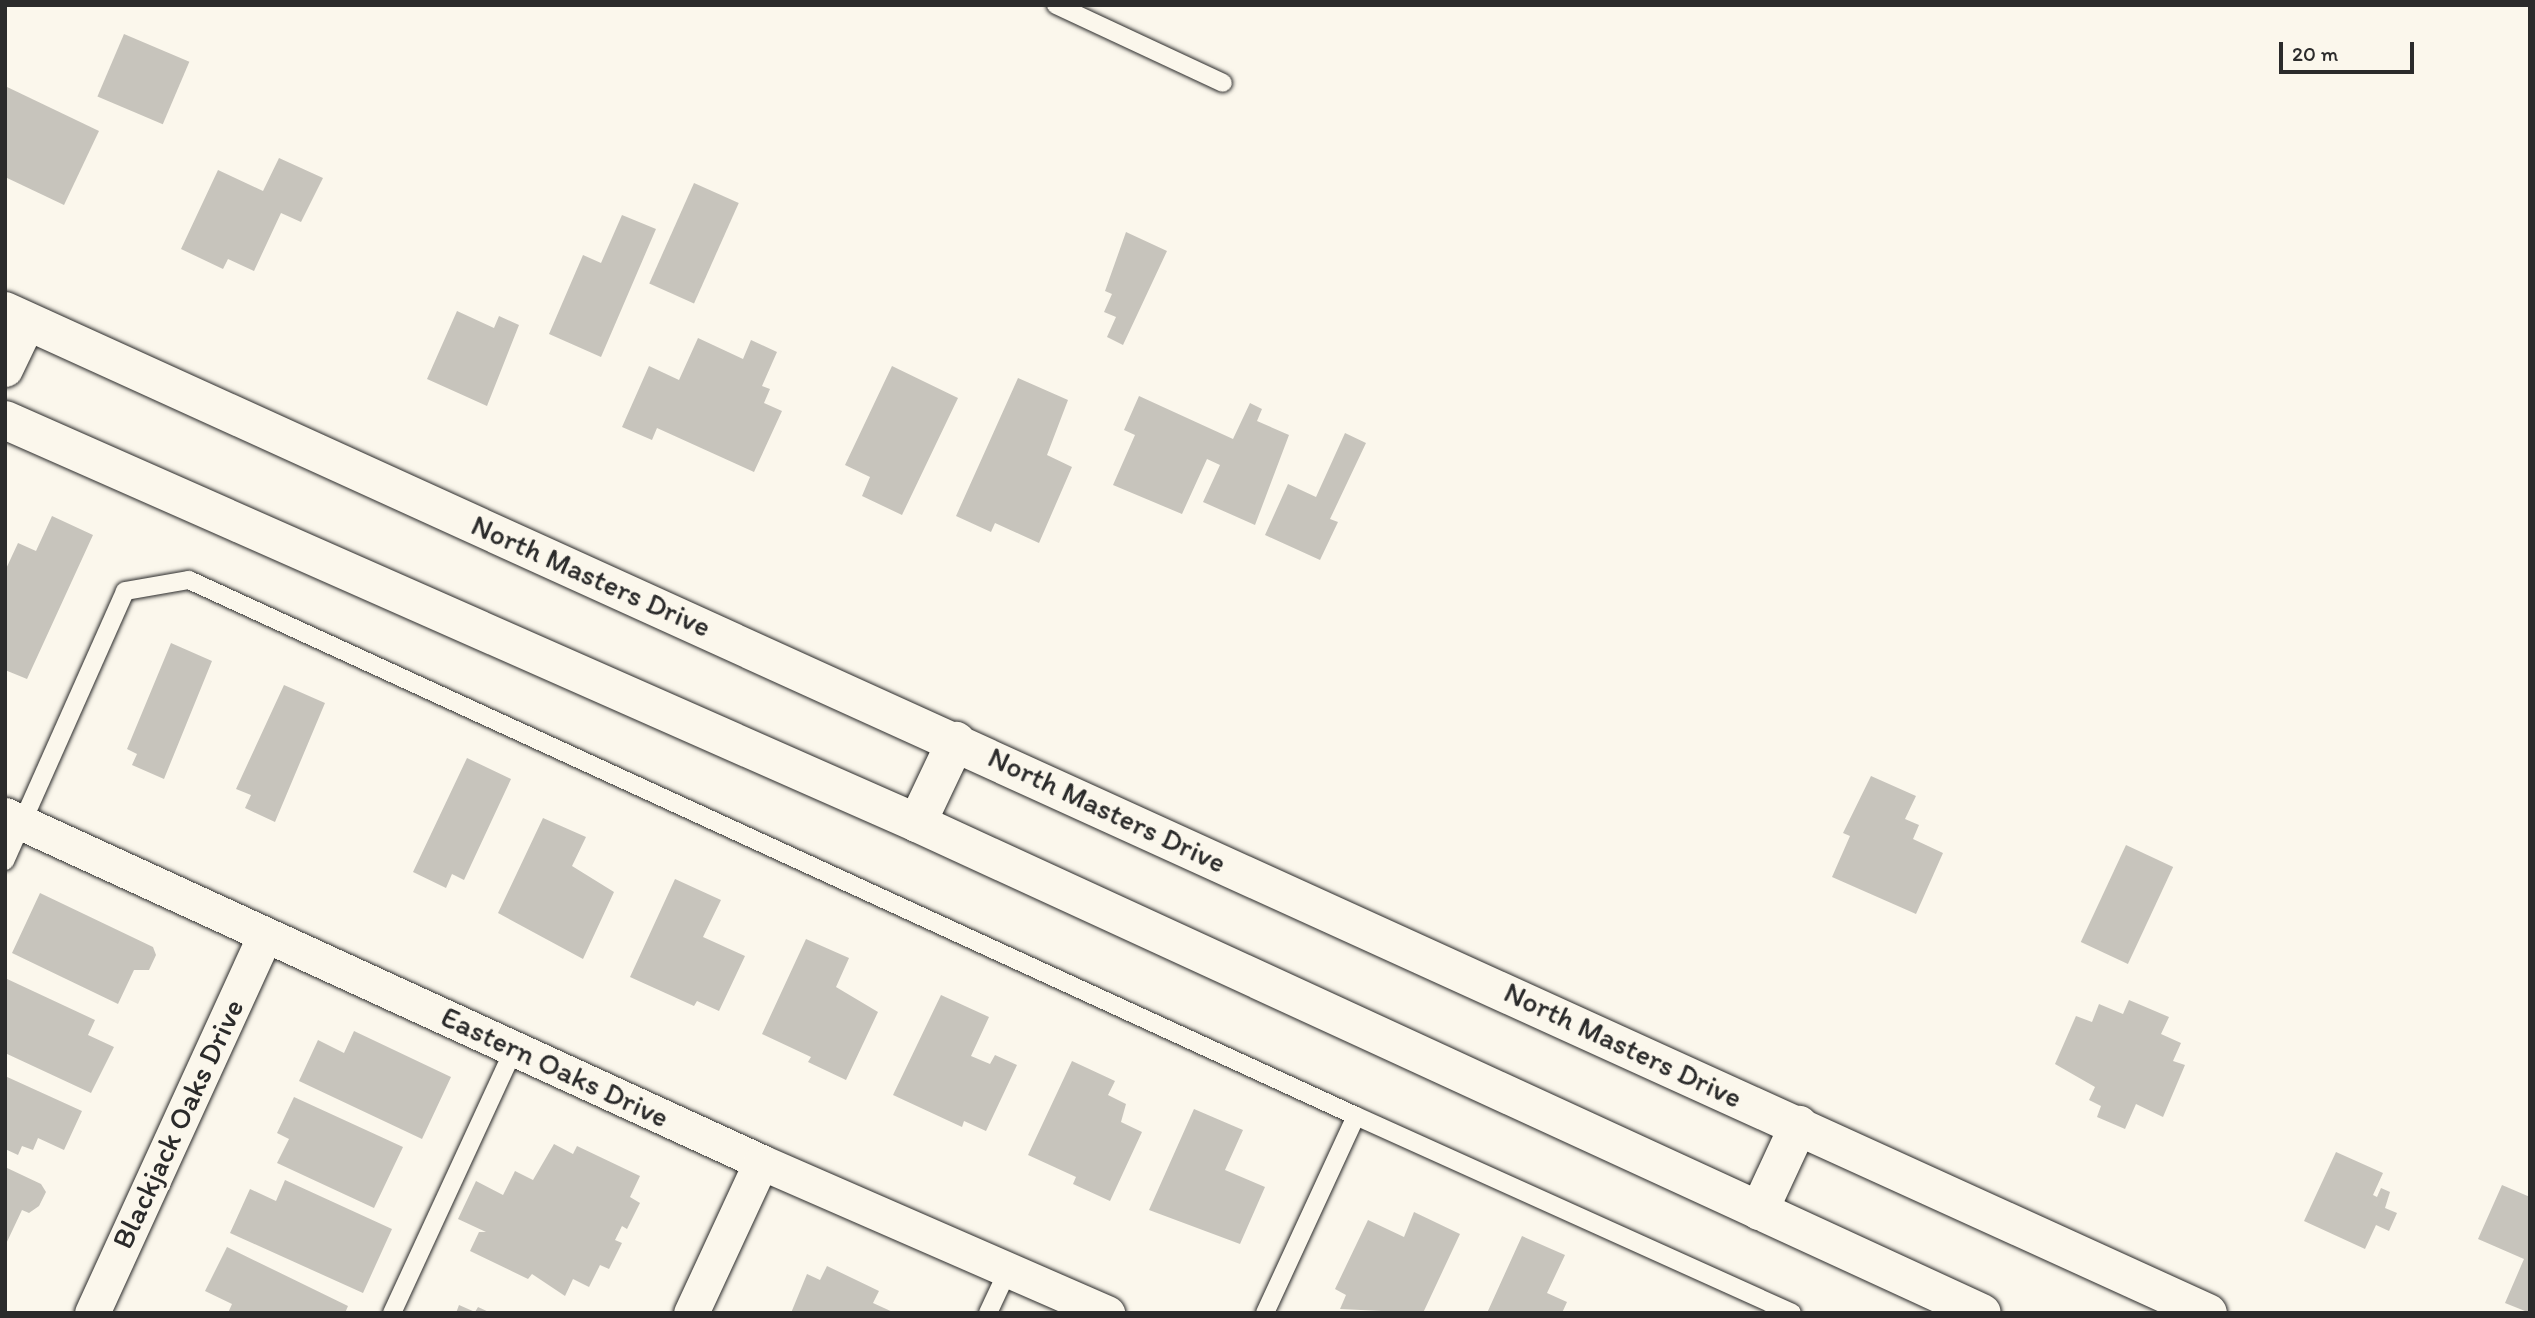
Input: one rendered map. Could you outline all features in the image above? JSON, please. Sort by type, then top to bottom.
[{"type":"main road","name":"North Masters Drive","points":[[17,316],[2208,1313]]},
{"type":"main road","points":[[5,420],[917,823],[1982,1313]]},
{"type":"main road","points":[[917,823],[956,741]]},
{"type":"main road","points":[[1759,1211],[1799,1125]]},
{"type":"street","points":[[5,369],[17,316]]},
{"type":"street","name":"Eastern Oaks Drive","points":[[14,819],[761,1162],[1107,1313]]},
{"type":"street","name":"Blackjack Oaks Drive","points":[[92,1313],[265,935]]},
{"type":"street","points":[[691,1313],[761,1162]]},
{"type":"lane","points":[[1056,5],[1223,83]]},
{"type":"lane","points":[[5,861],[14,819],[125,591],[189,580],[1356,1116],[1792,1313]]},
{"type":"lane","points":[[392,1313],[514,1049]]},
{"type":"lane","points":[[1265,1313],[1356,1116]]},
{"type":"lane","points":[[988,1313],[1009,1268]]},
{"type":"building","points":[[124,34],[189,62],[163,124],[97,97]]},
{"type":"building","points":[[5,86],[99,131],[64,205],[5,177]]},
{"type":"building","points":[[279,158],[323,178],[301,222],[281,213],[254,271],[228,259],[223,269],[181,249],[218,170],[263,191]]},
{"type":"building","points":[[694,183],[739,203],[694,303],[649,283]]},
{"type":"building","points":[[622,215],[656,229],[601,357],[549,334],[583,255],[601,263]]},
{"type":"building","points":[[1126,232],[1167,251],[1123,345],[1107,337],[1116,317],[1104,312],[1112,294],[1105,291]]},
{"type":"building","points":[[457,311],[494,328],[499,316],[519,325],[487,406],[427,379]]},
{"type":"building","points":[[698,338],[743,359],[751,340],[777,352],[762,386],[770,389],[764,403],[782,411],[754,472],[657,428],[652,440],[622,427],[649,366],[679,380]]},
{"type":"building","points":[[892,366],[958,398],[902,515],[862,496],[870,477],[845,465]]},
{"type":"building","points":[[1018,378],[1068,400],[1047,455],[1072,467],[1039,543],[995,523],[991,532],[956,516]]},
{"type":"building","points":[[1139,396],[1233,439],[1250,403],[1262,409],[1257,421],[1289,435],[1255,525],[1203,502],[1220,465],[1207,459],[1182,514],[1113,485],[1135,435],[1124,430]]},
{"type":"building","points":[[1345,433],[1366,443],[1330,519],[1338,522],[1320,560],[1265,535],[1288,484],[1316,497]]},
{"type":"building","points":[[52,516],[93,535],[27,679],[5,670],[5,571],[18,543],[36,551]]},
{"type":"building","points":[[171,643],[212,661],[164,779],[132,765],[137,754],[127,749]]},
{"type":"building","points":[[284,685],[325,703],[275,822],[245,808],[251,795],[236,789]]},
{"type":"building","points":[[467,758],[511,779],[464,880],[452,874],[446,888],[413,872]]},
{"type":"building","points":[[1871,776],[1916,796],[1905,819],[1919,825],[1913,839],[1943,853],[1916,914],[1832,877],[1850,836],[1843,833]]},
{"type":"building","points":[[543,818],[586,837],[572,866],[614,892],[583,959],[498,913]]},
{"type":"building","points":[[2126,845],[2173,867],[2128,964],[2081,942]]},
{"type":"building","points":[[675,879],[721,900],[703,937],[745,956],[719,1011],[697,1001],[694,1006],[630,977]]},
{"type":"building","points":[[40,893],[153,947],[156,955],[149,970],[134,970],[118,1004],[12,953]]},
{"type":"building","points":[[806,939],[849,958],[836,987],[878,1012],[846,1080],[808,1062],[811,1057],[762,1034]]},
{"type":"building","points":[[5,978],[95,1020],[88,1035],[114,1047],[91,1093],[5,1053]]},
{"type":"building","points":[[941,995],[989,1017],[971,1056],[990,1064],[995,1055],[1017,1065],[986,1131],[964,1121],[962,1127],[893,1095]]},
{"type":"building","points":[[2129,1000],[2169,1017],[2161,1034],[2181,1043],[2173,1061],[2185,1065],[2163,1117],[2136,1104],[2125,1129],[2097,1117],[2101,1106],[2089,1100],[2095,1087],[2055,1064],[2076,1016],[2092,1022],[2099,1004],[2123,1014]]},
{"type":"building","points":[[354,1031],[451,1077],[422,1139],[299,1081],[318,1040],[344,1053]]},
{"type":"building","points":[[1072,1061],[1115,1081],[1108,1095],[1126,1104],[1121,1122],[1142,1132],[1110,1201],[1073,1184],[1076,1177],[1028,1155]]},
{"type":"building","points":[[5,1076],[82,1111],[64,1150],[38,1138],[33,1150],[22,1146],[18,1155],[5,1149]]},
{"type":"building","points":[[294,1097],[403,1147],[374,1208],[277,1163],[289,1139],[277,1133]]},
{"type":"building","points":[[1194,1109],[1243,1130],[1225,1170],[1265,1187],[1240,1244],[1149,1210]]},
{"type":"building","points":[[554,1144],[573,1154],[577,1146],[640,1176],[630,1197],[640,1203],[627,1229],[622,1226],[615,1240],[622,1243],[609,1269],[600,1265],[589,1287],[573,1279],[565,1296],[532,1274],[528,1279],[470,1251],[479,1232],[486,1232],[458,1219],[476,1181],[503,1195],[515,1171],[533,1180]]},
{"type":"building","points":[[2336,1152],[2383,1173],[2373,1195],[2377,1197],[2381,1188],[2390,1192],[2385,1208],[2397,1213],[2389,1231],[2376,1225],[2365,1249],[2304,1221]]},
{"type":"building","points":[[5,1167],[41,1184],[46,1192],[39,1206],[29,1213],[22,1210],[5,1246]]},
{"type":"building","points":[[285,1180],[392,1229],[363,1293],[230,1233],[250,1189],[276,1201]]},
{"type":"building","points":[[2502,1185],[2530,1197],[2530,1313],[2505,1303],[2524,1259],[2478,1239]]},
{"type":"building","points":[[1414,1212],[1460,1234],[1423,1313],[1340,1309],[1346,1295],[1335,1289],[1368,1220],[1404,1237]]},
{"type":"building","points":[[1522,1236],[1565,1255],[1547,1293],[1567,1302],[1562,1313],[1487,1313]]},
{"type":"building","points":[[227,1247],[348,1306],[345,1313],[228,1313],[232,1304],[205,1291]]},
{"type":"building","points":[[827,1266],[879,1291],[873,1303],[895,1313],[791,1313],[807,1274],[820,1280]]},
{"type":"building","points":[[459,1305],[475,1312],[478,1307],[491,1313],[456,1313]]}]
